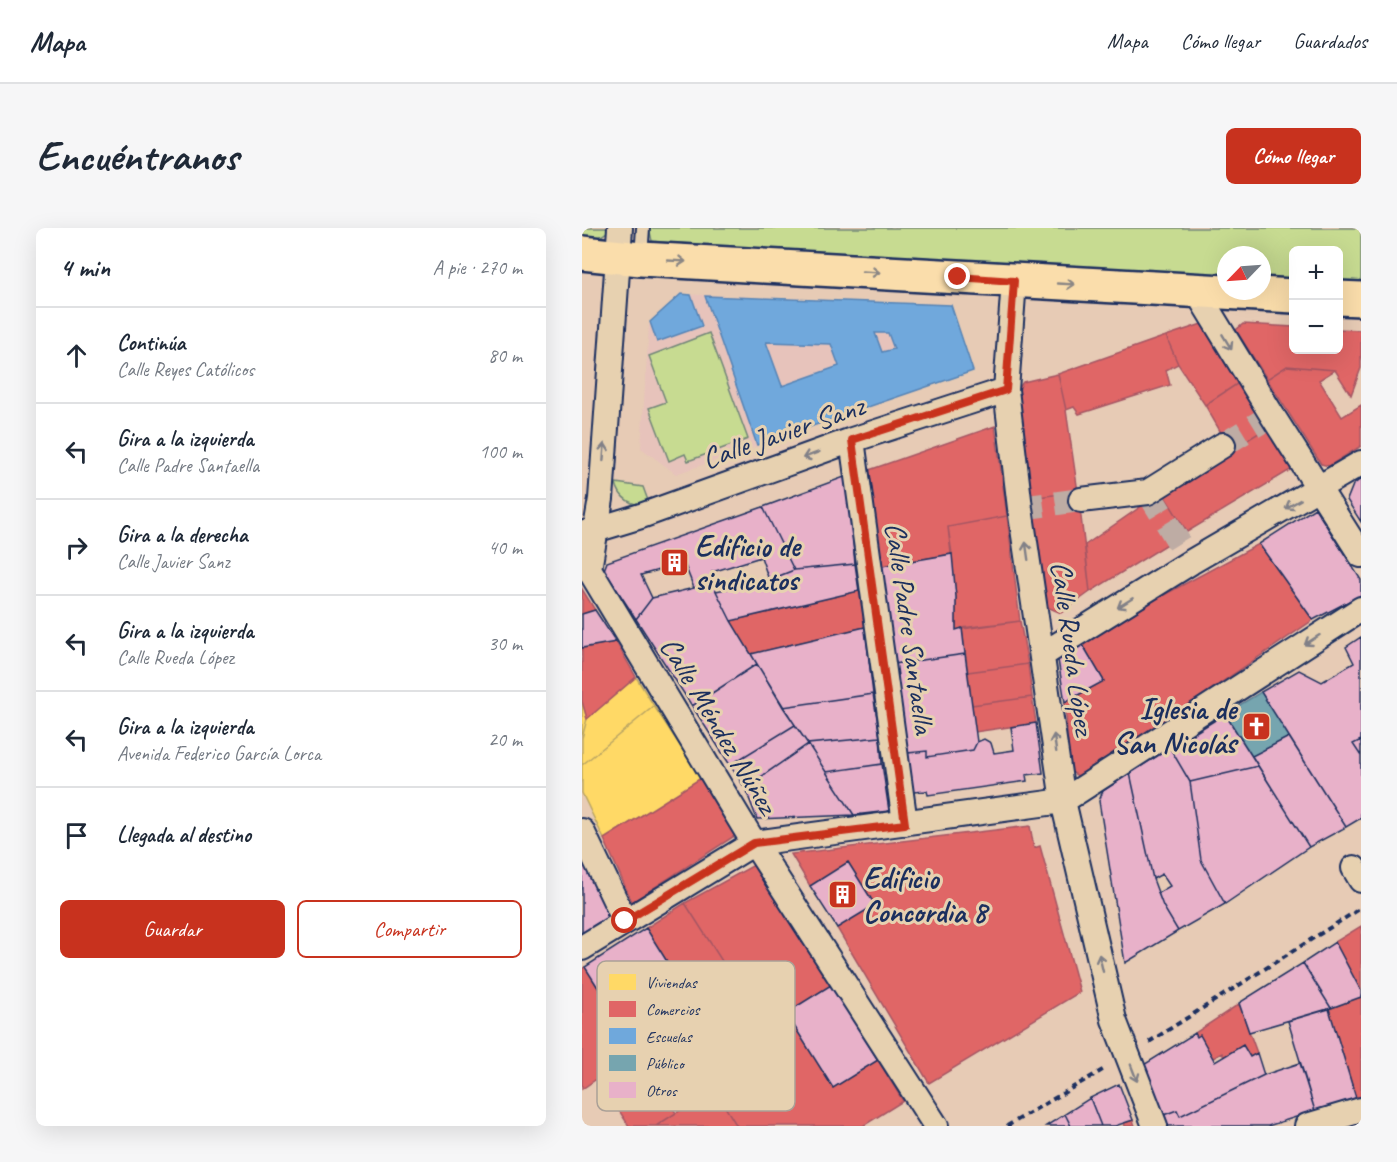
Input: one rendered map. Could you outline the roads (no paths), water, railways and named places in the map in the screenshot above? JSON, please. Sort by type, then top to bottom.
[{"type":"main road","points":[[582,253],[631,243],[1014,281],[1289,296]]},
{"type":"main road","points":[[1343,298],[1361,299]]},
{"type":"street","name":"Calle Méndez Núñez","points":[[631,243],[601,499],[589,532],[589,569],[754,843],[936,1126]]},
{"type":"street","name":"Calle Rueda López","points":[[1014,281],[1006,390],[1020,508],[1063,801],[1114,1020],[1155,1126]]},
{"type":"street","points":[[1197,292],[1361,555]]},
{"type":"street","name":"Calle Javier Sanz","points":[[589,532],[641,516],[852,440],[1006,390]]},
{"type":"street","name":"Calle Padre Santaella","points":[[852,440],[905,824]]},
{"type":"street","points":[[1081,500],[1148,492],[1223,445]]},
{"type":"street","points":[[1042,655],[1191,562],[1361,463]]},
{"type":"street","points":[[601,499],[641,516]]},
{"type":"street","points":[[582,948],[754,843],[1063,801],[1361,609]]},
{"type":"street","points":[[582,831],[625,921]]},
{"type":"street","points":[[1306,1126],[1361,1110]]},
{"type":"tunnel","points":[[1223,445],[1272,415]]},
{"type":"tunnel","points":[[1148,492],[1191,562]]},
{"type":"tunnel","points":[[1020,508],[1081,500]]},
{"type":"place","name":"Edificio de sindicatos","points":[[674,563]]},
{"type":"place","name":"Iglesia de San Nicolás","points":[[1257,726]]},
{"type":"place","name":"Edificio Concordia 8","points":[[842,895]]}]
